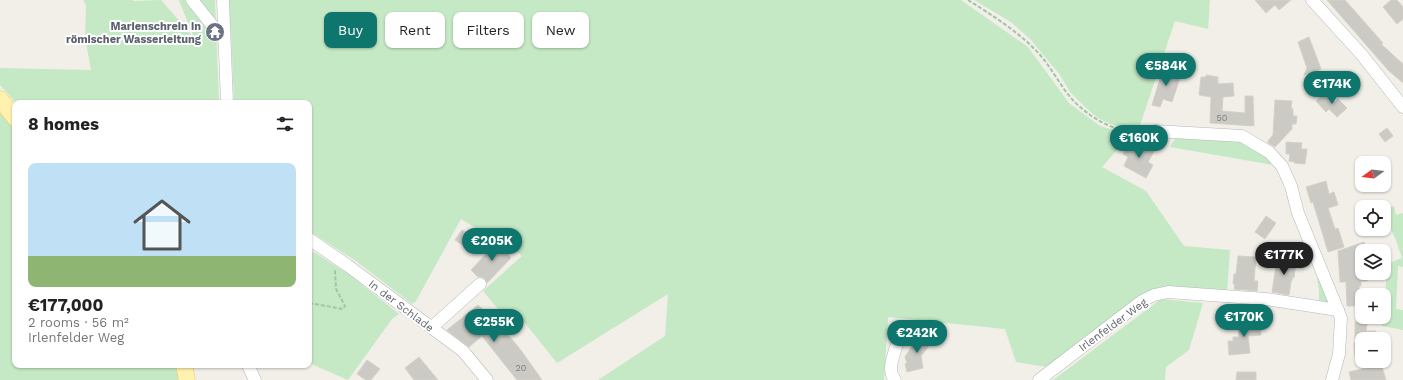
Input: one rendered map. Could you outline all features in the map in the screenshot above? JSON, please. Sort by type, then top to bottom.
[{"type":"main road","points":[[1,101],[12,114]]},
{"type":"main road","points":[[185,368],[187,380]]},
{"type":"street","points":[[192,0],[224,40]]},
{"type":"street","points":[[223,0],[227,100]]},
{"type":"street","points":[[1312,0],[1362,55],[1403,107]]},
{"type":"street","points":[[1155,131],[1242,136],[1269,152],[1282,166],[1291,186],[1298,213],[1341,318],[1339,354],[1332,380]]},
{"type":"street","name":"In der Schlade","points":[[312,241],[347,265],[463,351],[487,380]]},
{"type":"street","points":[[431,328],[480,284]]},
{"type":"street","name":"Irlenfelder Weg","points":[[1039,380],[1142,301],[1154,295],[1168,292],[1266,299],[1338,310]]},
{"type":"street","points":[[895,380],[892,377],[891,360],[896,347]]},
{"type":"street","points":[[249,368],[255,380]]},
{"type":"path","points":[[968,0],[1026,41],[1041,56],[1072,99],[1092,116],[1108,126],[1137,133],[1155,131]]},
{"type":"path","points":[[312,304],[343,309],[345,306],[336,289],[335,271],[347,265]]},
{"type":"green space","points":[[83,0],[161,0],[194,38],[179,0],[215,0],[219,100],[13,100],[0,85],[0,68],[91,70],[85,37],[86,5]]},
{"type":"green space","points":[[227,0],[961,0],[1028,47],[1069,103],[1100,126],[1130,135],[1102,167],[1146,191],[1184,246],[1230,250],[1227,293],[1170,289],[1047,367],[1016,362],[1005,329],[888,317],[884,380],[598,380],[665,336],[668,294],[557,363],[517,313],[508,321],[483,291],[522,256],[495,231],[490,237],[461,219],[416,301],[412,304],[356,261],[312,233],[312,100],[234,100],[231,32]]},
{"type":"green space","points":[[974,0],[1210,0],[1208,29],[1175,21],[1138,131],[1110,124],[1098,118],[1070,92],[1060,75],[1031,40],[1011,22]]},
{"type":"green space","points":[[0,108],[12,123],[12,368],[179,368],[181,380],[0,380]]},
{"type":"green space","points":[[1176,137],[1239,139],[1254,145],[1274,165],[1170,147]]},
{"type":"green space","points":[[1394,206],[1396,215],[1403,213],[1403,267],[1398,266],[1396,309],[1403,310],[1403,330],[1382,326],[1382,324],[1391,324],[1391,288],[1386,288],[1386,280],[1391,280],[1391,262],[1402,258],[1391,230],[1391,207]]},
{"type":"green space","points":[[312,251],[347,273],[399,314],[392,319],[348,380],[312,364]]},
{"type":"green space","points":[[1319,276],[1332,305],[1319,302],[1317,279]]},
{"type":"green space","points":[[1161,299],[1203,303],[1189,350],[1166,367],[1165,380],[1053,380]]},
{"type":"building","points":[[1255,0],[1291,0],[1279,10],[1275,5],[1266,13]]},
{"type":"building","points":[[1327,0],[1345,0],[1383,43],[1381,44],[1403,64],[1403,83],[1388,70]]},
{"type":"building","points":[[1391,0],[1397,0],[1403,7],[1403,19],[1397,24],[1383,7]]},
{"type":"building","points":[[1309,37],[1321,69],[1304,75],[1307,68],[1298,42]]},
{"type":"building","points":[[1163,69],[1181,75],[1172,102],[1163,99],[1160,107],[1152,105]]},
{"type":"building","points":[[1206,75],[1218,77],[1218,84],[1233,83],[1234,96],[1223,97],[1222,111],[1245,113],[1245,96],[1253,96],[1254,126],[1210,123],[1211,97],[1199,95],[1201,77],[1206,77]]},
{"type":"building","points":[[1327,94],[1335,102],[1338,99],[1347,108],[1337,117],[1329,109],[1326,112],[1316,101]]},
{"type":"building","points":[[1275,100],[1292,101],[1291,108],[1293,109],[1293,116],[1297,116],[1296,124],[1292,124],[1292,129],[1275,147],[1268,143],[1268,141],[1273,135]]},
{"type":"building","points":[[1387,128],[1393,136],[1385,142],[1379,134]]},
{"type":"building","points":[[1129,142],[1144,150],[1148,143],[1156,148],[1148,162],[1153,165],[1146,178],[1124,166],[1128,157],[1123,154]]},
{"type":"building","points":[[1286,142],[1302,143],[1301,149],[1307,149],[1305,164],[1289,161],[1290,154],[1286,154]]},
{"type":"building","points":[[1326,181],[1329,194],[1334,192],[1338,205],[1328,208],[1335,229],[1338,228],[1344,247],[1328,252],[1313,202],[1311,203],[1306,187]]},
{"type":"building","points":[[1266,216],[1276,223],[1265,239],[1255,232]]},
{"type":"building","points":[[462,230],[474,237],[467,248],[455,240]]},
{"type":"building","points":[[494,242],[498,246],[500,244],[509,253],[508,254],[511,258],[487,283],[485,279],[478,277],[471,270],[486,254],[484,253]]},
{"type":"building","points":[[1355,245],[1355,280],[1367,280],[1361,281],[1361,286],[1359,286],[1359,288],[1355,288],[1355,306],[1347,306],[1346,282],[1340,282],[1338,251]]},
{"type":"building","points":[[1293,246],[1303,247],[1302,257],[1292,256]]},
{"type":"building","points":[[1238,256],[1256,257],[1254,281],[1258,281],[1257,291],[1234,289],[1234,274],[1236,274]]},
{"type":"building","points":[[1277,259],[1296,261],[1294,278],[1293,277],[1291,282],[1289,295],[1272,292]]},
{"type":"building","points":[[478,305],[489,315],[493,323],[492,340],[504,330],[520,349],[542,380],[517,380],[482,336],[469,347],[447,330]]},
{"type":"building","points":[[1260,321],[1261,335],[1248,336],[1250,353],[1229,355],[1228,341],[1233,341],[1233,337],[1239,337],[1238,323]]},
{"type":"building","points":[[1355,324],[1367,324],[1366,331],[1376,331],[1376,332],[1355,332]]},
{"type":"building","points":[[919,334],[932,342],[921,356],[923,368],[907,372],[905,357]]},
{"type":"building","points":[[419,357],[438,380],[414,380],[405,368]]},
{"type":"building","points":[[367,360],[380,369],[371,380],[366,380],[357,374]]},
{"type":"building","points":[[1366,368],[1382,368],[1386,380],[1351,380],[1349,372]]},
{"type":"building","points":[[1237,372],[1256,372],[1256,380],[1236,380]]},
{"type":"place","name":"Marienschrein in römischer Wasserleitung","points":[[215,32]]}]
